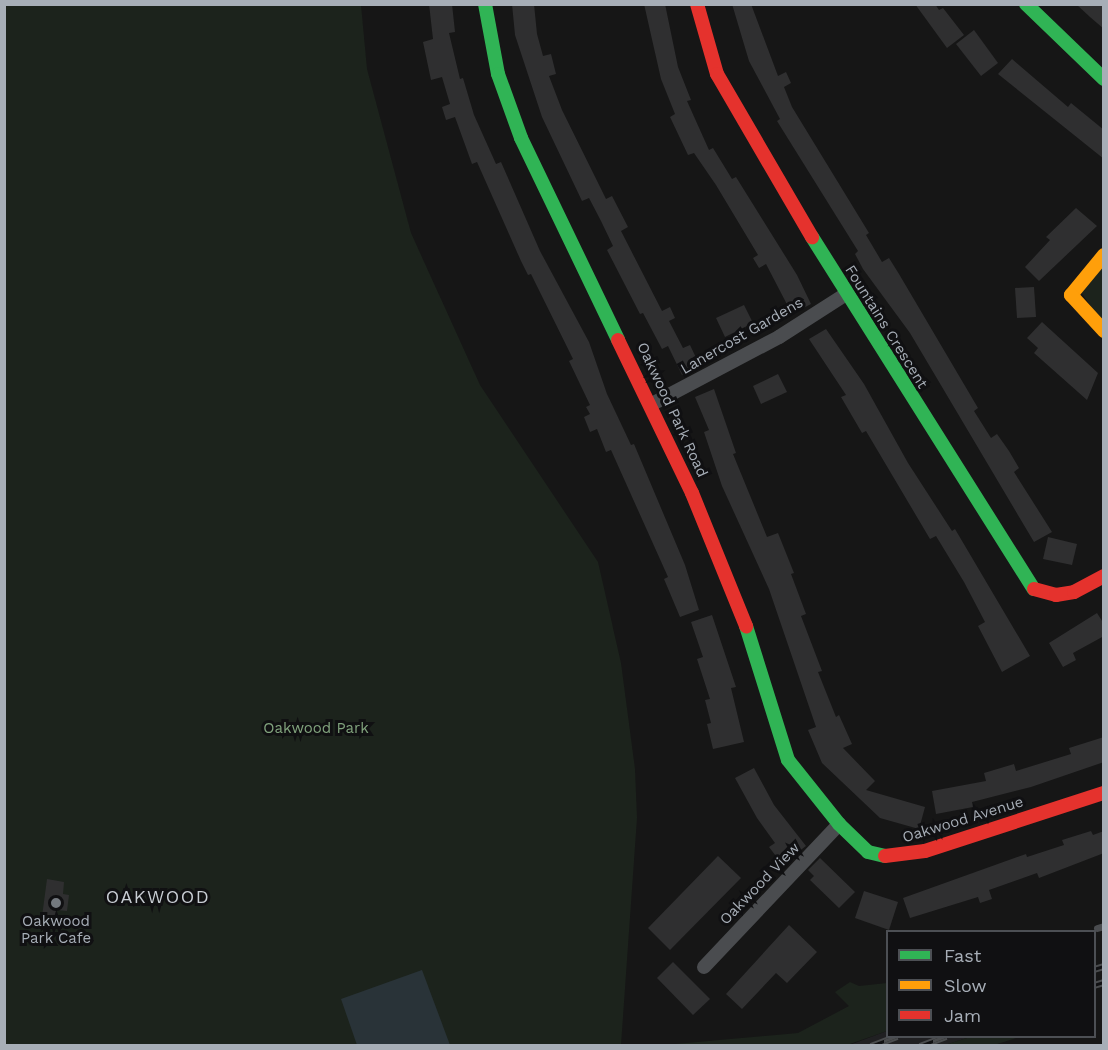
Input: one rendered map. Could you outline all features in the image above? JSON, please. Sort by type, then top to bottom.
[{"type":"street","name":"Oakwood Park Road","points":[[485,4],[498,74],[521,138],[652,404],[751,638],[788,760],[839,824]]},
{"type":"street","name":"Fountains Crescent","points":[[697,4],[717,74],[846,294],[982,514],[1035,591],[1056,595],[1074,592],[1104,576]]},
{"type":"street","points":[[1026,4],[1104,80]]},
{"type":"street","points":[[1104,255],[1073,288],[1071,296],[1104,331]]},
{"type":"street","name":"Lanercost Gardens","points":[[652,404],[722,369],[846,294]]},
{"type":"street","name":"Oakwood Avenue","points":[[839,824],[868,852],[905,855],[1104,793]]},
{"type":"street","name":"Oakwood View","points":[[704,966],[839,824]]},
{"type":"shaded area","points":[[422,970],[450,1045],[357,1045],[341,999]]},
{"type":"shaded area","points":[[886,1031],[886,1038],[967,1038],[945,1045],[847,1046]]},
{"type":"green space","name":"Oakwood Park","points":[[5,5],[361,5],[367,69],[411,233],[480,385],[598,562],[621,663],[635,769],[637,818],[621,1045],[5,1046]]},
{"type":"green space","points":[[1103,263],[1103,324],[1079,289]]},
{"type":"green space","points":[[850,982],[859,986],[886,983],[886,1031],[847,1045],[664,1045],[798,1033],[849,1006],[835,992]]},
{"type":"green space","points":[[967,1038],[1017,1038],[994,1045],[945,1045]]},
{"type":"building","points":[[429,4],[452,4],[455,32],[449,33],[460,79],[463,78],[474,115],[496,164],[501,162],[540,251],[589,342],[607,394],[631,445],[634,444],[685,565],[699,610],[680,617],[664,579],[668,577],[611,450],[606,452],[597,429],[590,432],[584,417],[590,414],[586,407],[590,405],[569,361],[573,359],[531,274],[528,275],[521,261],[477,162],[472,164],[455,117],[446,120],[442,107],[450,104],[442,77],[431,80],[423,42],[433,39]]},
{"type":"building","points":[[512,4],[534,4],[537,34],[543,56],[551,54],[556,74],[549,76],[562,110],[606,199],[612,196],[628,227],[621,231],[662,311],[670,307],[675,318],[669,321],[683,348],[690,345],[700,366],[682,375],[668,346],[662,349],[643,313],[640,314],[607,250],[613,246],[601,221],[589,198],[582,201],[542,117],[515,35]]},
{"type":"building","points":[[644,4],[665,4],[678,67],[691,100],[687,101],[709,150],[713,148],[732,179],[736,177],[797,275],[811,304],[792,314],[766,264],[759,268],[753,258],[758,255],[716,185],[694,153],[688,155],[670,117],[675,114],[661,79]]},
{"type":"building","points":[[732,4],[751,4],[778,76],[786,72],[791,83],[784,87],[792,107],[869,233],[866,235],[882,262],[889,258],[899,274],[978,408],[974,411],[991,438],[997,434],[1009,451],[1019,468],[1014,472],[1052,532],[1034,542],[910,333],[863,269],[855,254],[858,251],[777,121],[780,119],[749,61]]},
{"type":"building","points":[[915,4],[935,4],[939,10],[943,8],[964,35],[947,48]]},
{"type":"building","points":[[1076,4],[1104,4],[1104,29],[1090,17]]},
{"type":"building","points":[[974,30],[998,63],[981,76],[956,44]]},
{"type":"building","points":[[1012,59],[1068,107],[1071,103],[1104,130],[1104,159],[998,74]]},
{"type":"building","points":[[1076,208],[1097,226],[1039,281],[1025,267],[1050,240],[1046,237]]},
{"type":"building","points":[[1034,287],[1036,317],[1017,318],[1015,288]]},
{"type":"building","points":[[744,305],[753,323],[725,337],[716,318]]},
{"type":"building","points":[[1042,322],[1098,373],[1087,400],[1034,353],[1038,348],[1027,338]]},
{"type":"building","points":[[826,329],[864,384],[908,463],[952,531],[955,529],[1030,656],[1002,672],[978,626],[985,622],[964,582],[936,536],[930,539],[866,431],[862,433],[841,397],[846,395],[809,339]]},
{"type":"building","points":[[778,374],[787,392],[761,404],[753,386]]},
{"type":"building","points":[[714,389],[736,453],[733,454],[767,537],[778,533],[794,573],[791,574],[806,614],[801,616],[822,671],[818,672],[836,717],[839,715],[852,744],[843,748],[875,781],[866,790],[925,807],[919,829],[880,818],[822,763],[808,730],[816,727],[769,589],[722,486],[704,432],[709,430],[695,397]]},
{"type":"building","points":[[1048,537],[1077,544],[1072,565],[1043,559]]},
{"type":"building","points":[[1097,613],[1104,624],[1104,636],[1073,653],[1076,660],[1063,667],[1049,643]]},
{"type":"building","points":[[712,615],[736,687],[731,688],[744,742],[713,749],[707,724],[711,723],[705,700],[710,699],[697,659],[703,657],[691,622]]},
{"type":"building","points":[[1104,737],[1104,762],[1031,787],[972,802],[973,807],[936,814],[932,791],[986,781],[984,773],[1014,764],[1016,771],[1071,754],[1069,748]]},
{"type":"building","points":[[754,768],[774,805],[806,846],[782,864],[769,847],[775,843],[757,818],[735,778]]},
{"type":"building","points":[[1091,831],[1093,835],[1104,831],[1104,853],[1039,878],[1037,873],[989,890],[992,899],[980,903],[978,897],[910,918],[903,898],[1026,854],[1027,857],[1064,845],[1062,840]]},
{"type":"building","points":[[718,856],[741,878],[670,950],[648,928]]},
{"type":"building","points":[[820,858],[855,892],[839,908],[810,880],[814,876],[808,870]]},
{"type":"building","name":"Oakwood Park Cafe","points":[[47,879],[64,882],[63,894],[69,895],[67,911],[57,910],[55,926],[41,924]]},
{"type":"building","points":[[864,891],[898,902],[889,930],[855,918]]},
{"type":"building","points":[[789,925],[817,952],[787,983],[776,973],[742,1009],[726,994]]},
{"type":"building","points":[[673,962],[710,999],[693,1015],[657,978]]},
{"type":"railway","points":[[1096,968],[1104,966]]},
{"type":"railway","points":[[1096,984],[1104,982]]},
{"type":"railway","points":[[871,1046],[892,1038]]},
{"type":"railway","points":[[920,1046],[941,1038]]},
{"type":"traffic: fast","points":[[485,4],[498,74],[521,138],[618,340]]},
{"type":"traffic: fast","points":[[1026,4],[1104,79]]},
{"type":"traffic: fast","points":[[812,237],[1034,589]]},
{"type":"traffic: fast","points":[[746,626],[788,760],[839,824],[868,852],[885,856]]},
{"type":"traffic: slow","points":[[1104,255],[1071,295],[1104,331]]},
{"type":"traffic: jam","points":[[697,4],[717,74],[812,237]]},
{"type":"traffic: jam","points":[[618,340],[692,493],[746,626]]},
{"type":"traffic: jam","points":[[1034,589],[1056,595],[1074,592],[1104,576]]},
{"type":"traffic: jam","points":[[885,856],[925,851],[1104,793]]},
{"type":"place","name":"Oakwood Park Cafe","points":[[56,903]]},
{"type":"district","name":"OAKWOOD","points":[[158,897]]}]
